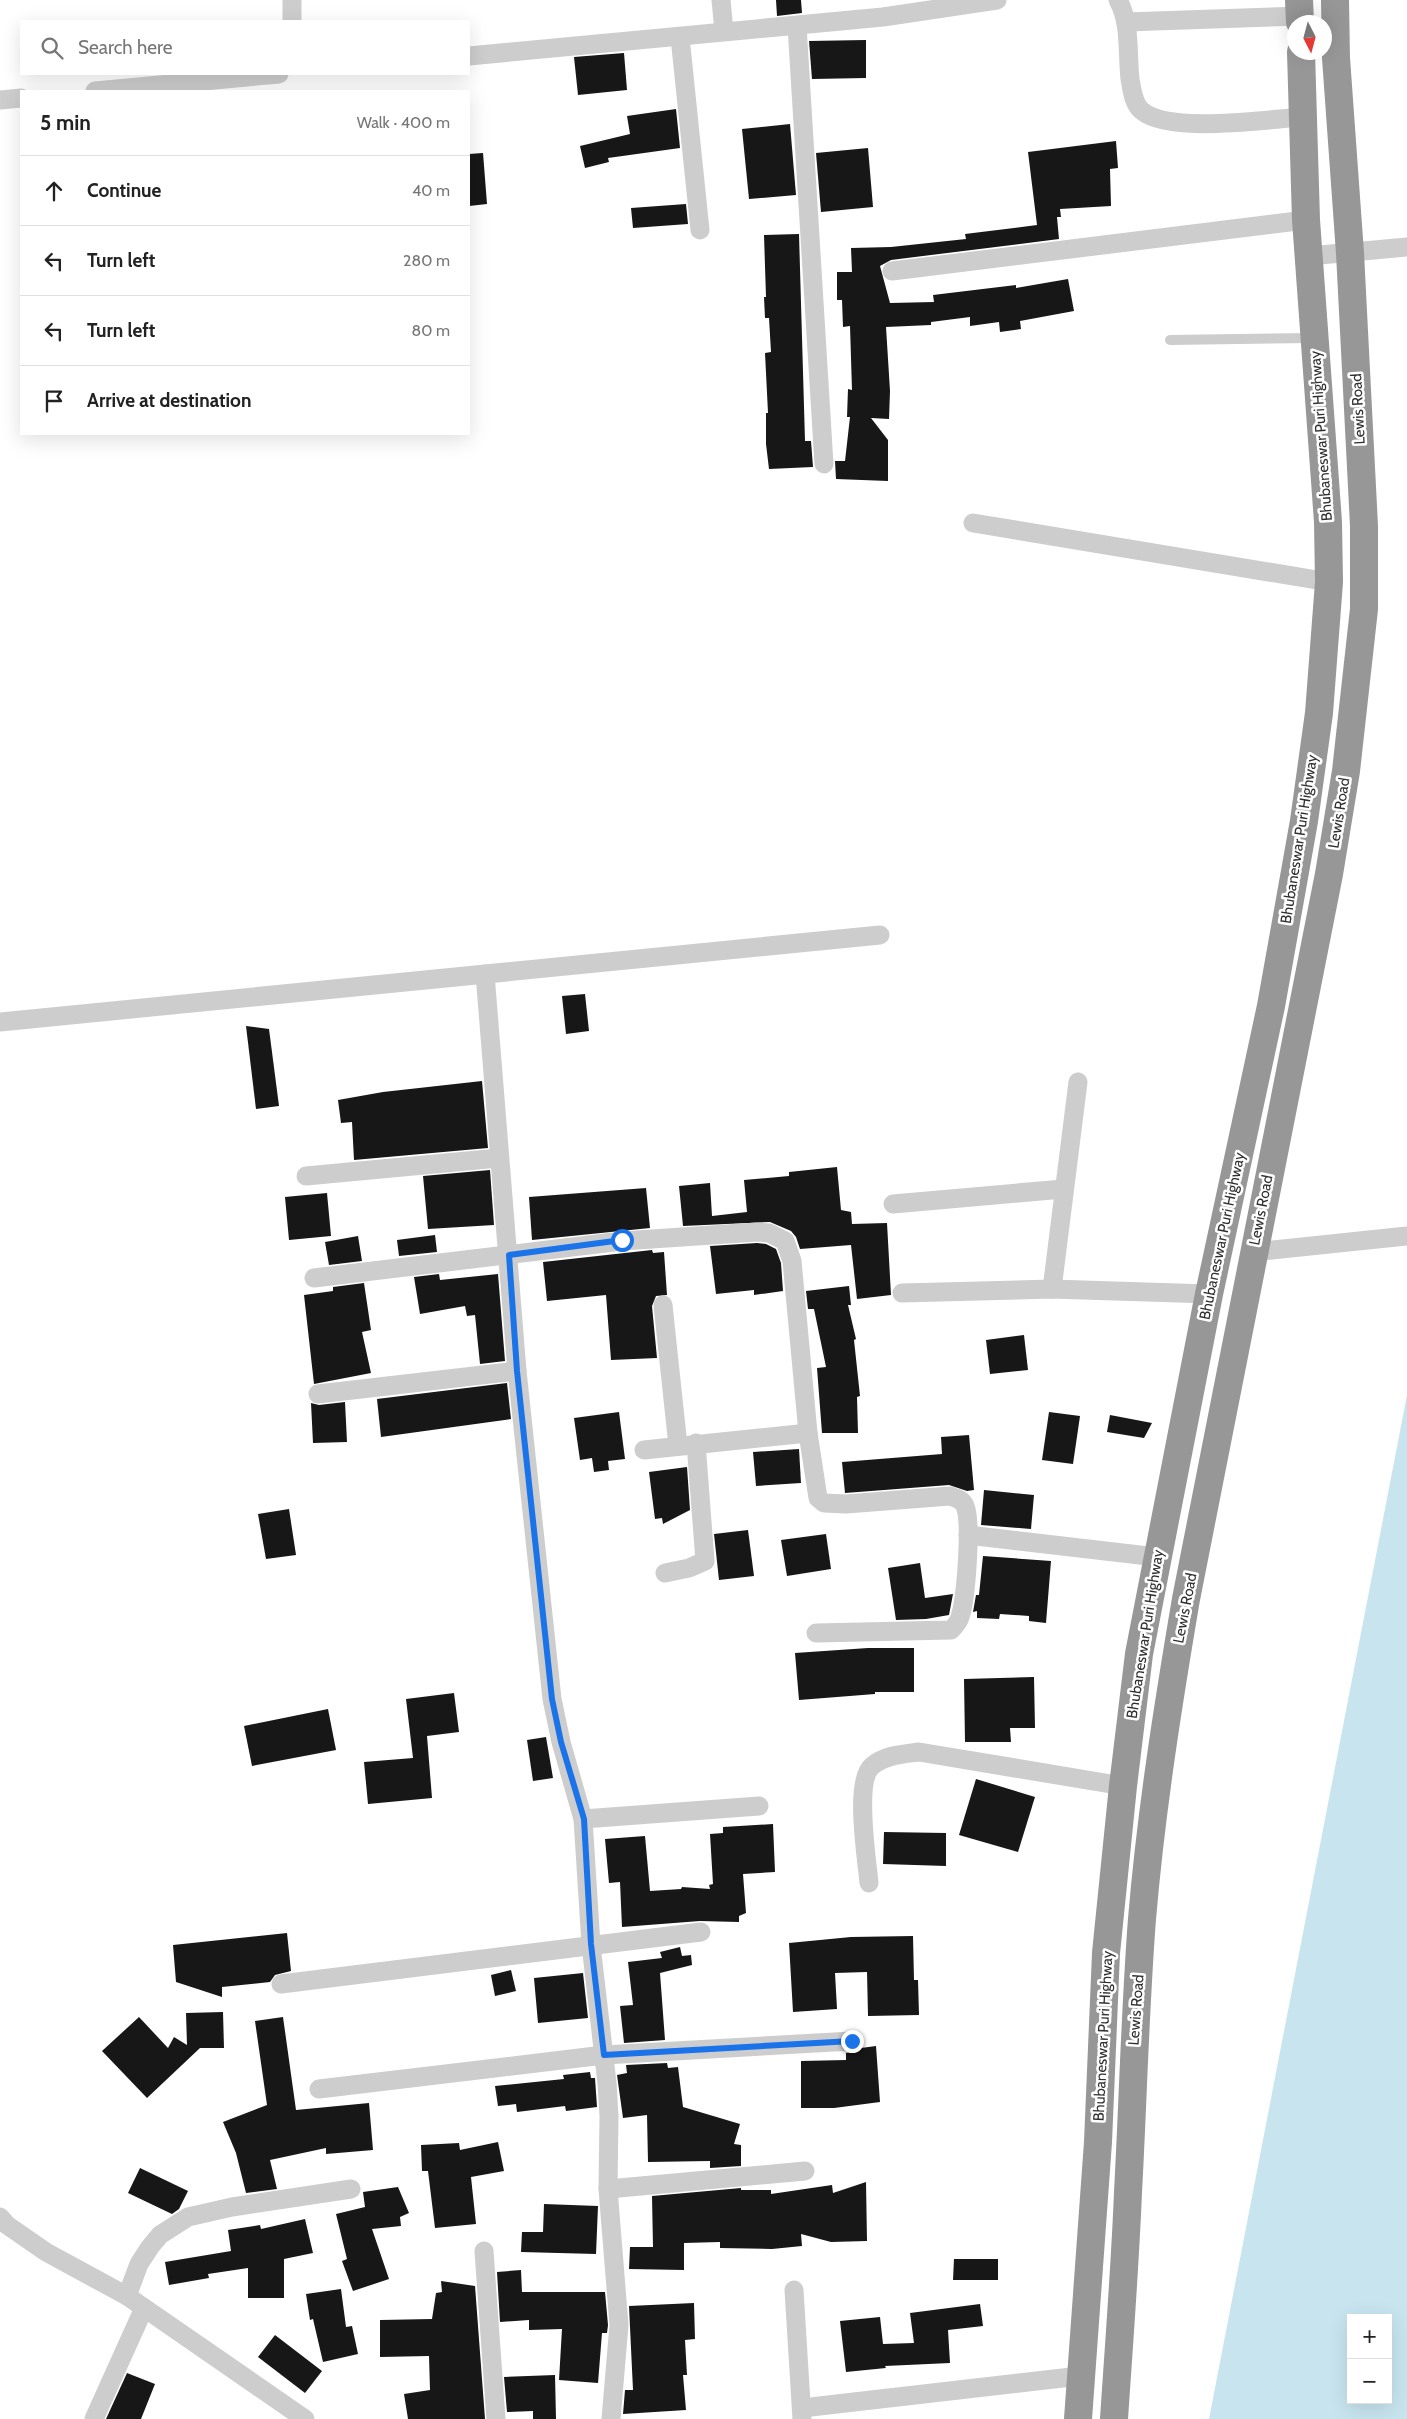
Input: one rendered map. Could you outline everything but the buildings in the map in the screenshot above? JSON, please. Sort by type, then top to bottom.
[{"type":"highway","name":"Lewis Road","points":[[1114,2419],[1128,2191],[1133,2048],[1142,1917],[1154,1805],[1180,1637],[1253,1252],[1329,874],[1346,772],[1359,668],[1364,609],[1364,526],[1350,253],[1336,58],[1335,0]]},
{"type":"highway","name":"Bhubaneswar Puri Highway","points":[[1078,2419],[1098,2142],[1106,1953],[1139,1654],[1209,1294],[1272,1006],[1304,821],[1319,713],[1329,582],[1328,522],[1306,220],[1301,60]]},
{"type":"street","points":[[292,0],[292,20]]},
{"type":"street","points":[[721,0],[724,31]]},
{"type":"street","points":[[470,56],[883,17],[997,0]]},
{"type":"street","points":[[1118,0],[1123,9],[1126,22],[1133,95],[1141,110],[1170,122],[1195,123],[1304,117]]},
{"type":"street","points":[[1126,22],[1300,13]]},
{"type":"street","points":[[797,26],[824,464]]},
{"type":"street","points":[[680,36],[700,230]]},
{"type":"street","points":[[106,90],[267,75]]},
{"type":"street","points":[[0,100],[20,98]]},
{"type":"street","points":[[892,271],[1306,220]]},
{"type":"street","points":[[1309,256],[1407,247]]},
{"type":"street","points":[[973,523],[1329,582]]},
{"type":"street","points":[[0,1022],[880,935]]},
{"type":"street","points":[[486,974],[517,1371],[552,1699],[559,1733],[584,1819],[591,1944],[609,2116],[608,2189],[619,2333],[611,2419]]},
{"type":"street","points":[[1052,1289],[1063,1189],[1078,1082]]},
{"type":"street","points":[[306,1176],[499,1158]]},
{"type":"street","points":[[893,1204],[1063,1189]]},
{"type":"street","points":[[314,1278],[622,1240],[734,1232],[768,1233],[778,1236],[785,1241],[792,1261],[808,1433],[818,1498],[824,1503],[846,1504],[950,1496],[960,1499],[965,1507],[968,1535],[963,1606],[959,1620],[951,1630],[816,1633]]},
{"type":"street","points":[[1253,1252],[1407,1236]]},
{"type":"street","points":[[902,1293],[1052,1289],[1209,1294]]},
{"type":"street","points":[[663,1305],[705,1561],[689,1568],[664,1573]]},
{"type":"street","points":[[318,1394],[517,1371]]},
{"type":"street","points":[[644,1450],[808,1433]]},
{"type":"street","points":[[968,1535],[1157,1557]]},
{"type":"street","points":[[869,1883],[863,1807],[864,1781],[870,1767],[882,1760],[898,1754],[919,1752],[1123,1786]]},
{"type":"street","points":[[584,1819],[759,1806]]},
{"type":"street","points":[[281,1984],[591,1944],[701,1932]]},
{"type":"street","points":[[319,2089],[604,2055],[852,2041]]},
{"type":"street","points":[[608,2189],[805,2171]]},
{"type":"street","points":[[127,2296],[139,2264],[150,2247],[160,2235],[188,2217],[232,2207],[351,2189]]},
{"type":"street","points":[[0,2217],[13,2230],[46,2252],[127,2296],[305,2419]]},
{"type":"street","points":[[484,2251],[496,2419]]},
{"type":"street","points":[[794,2290],[802,2414],[1080,2376]]},
{"type":"street","points":[[94,2419],[144,2308]]},
{"type":"lane","points":[[1170,340],[1315,338]]},
{"type":"water","points":[[1407,1395],[1407,2419],[1209,2419]]},
{"type":"route","points":[[622,1240],[509,1255],[517,1371],[552,1699],[561,1742],[576,1786],[584,1819],[591,1944],[604,2055],[852,2041]]}]
